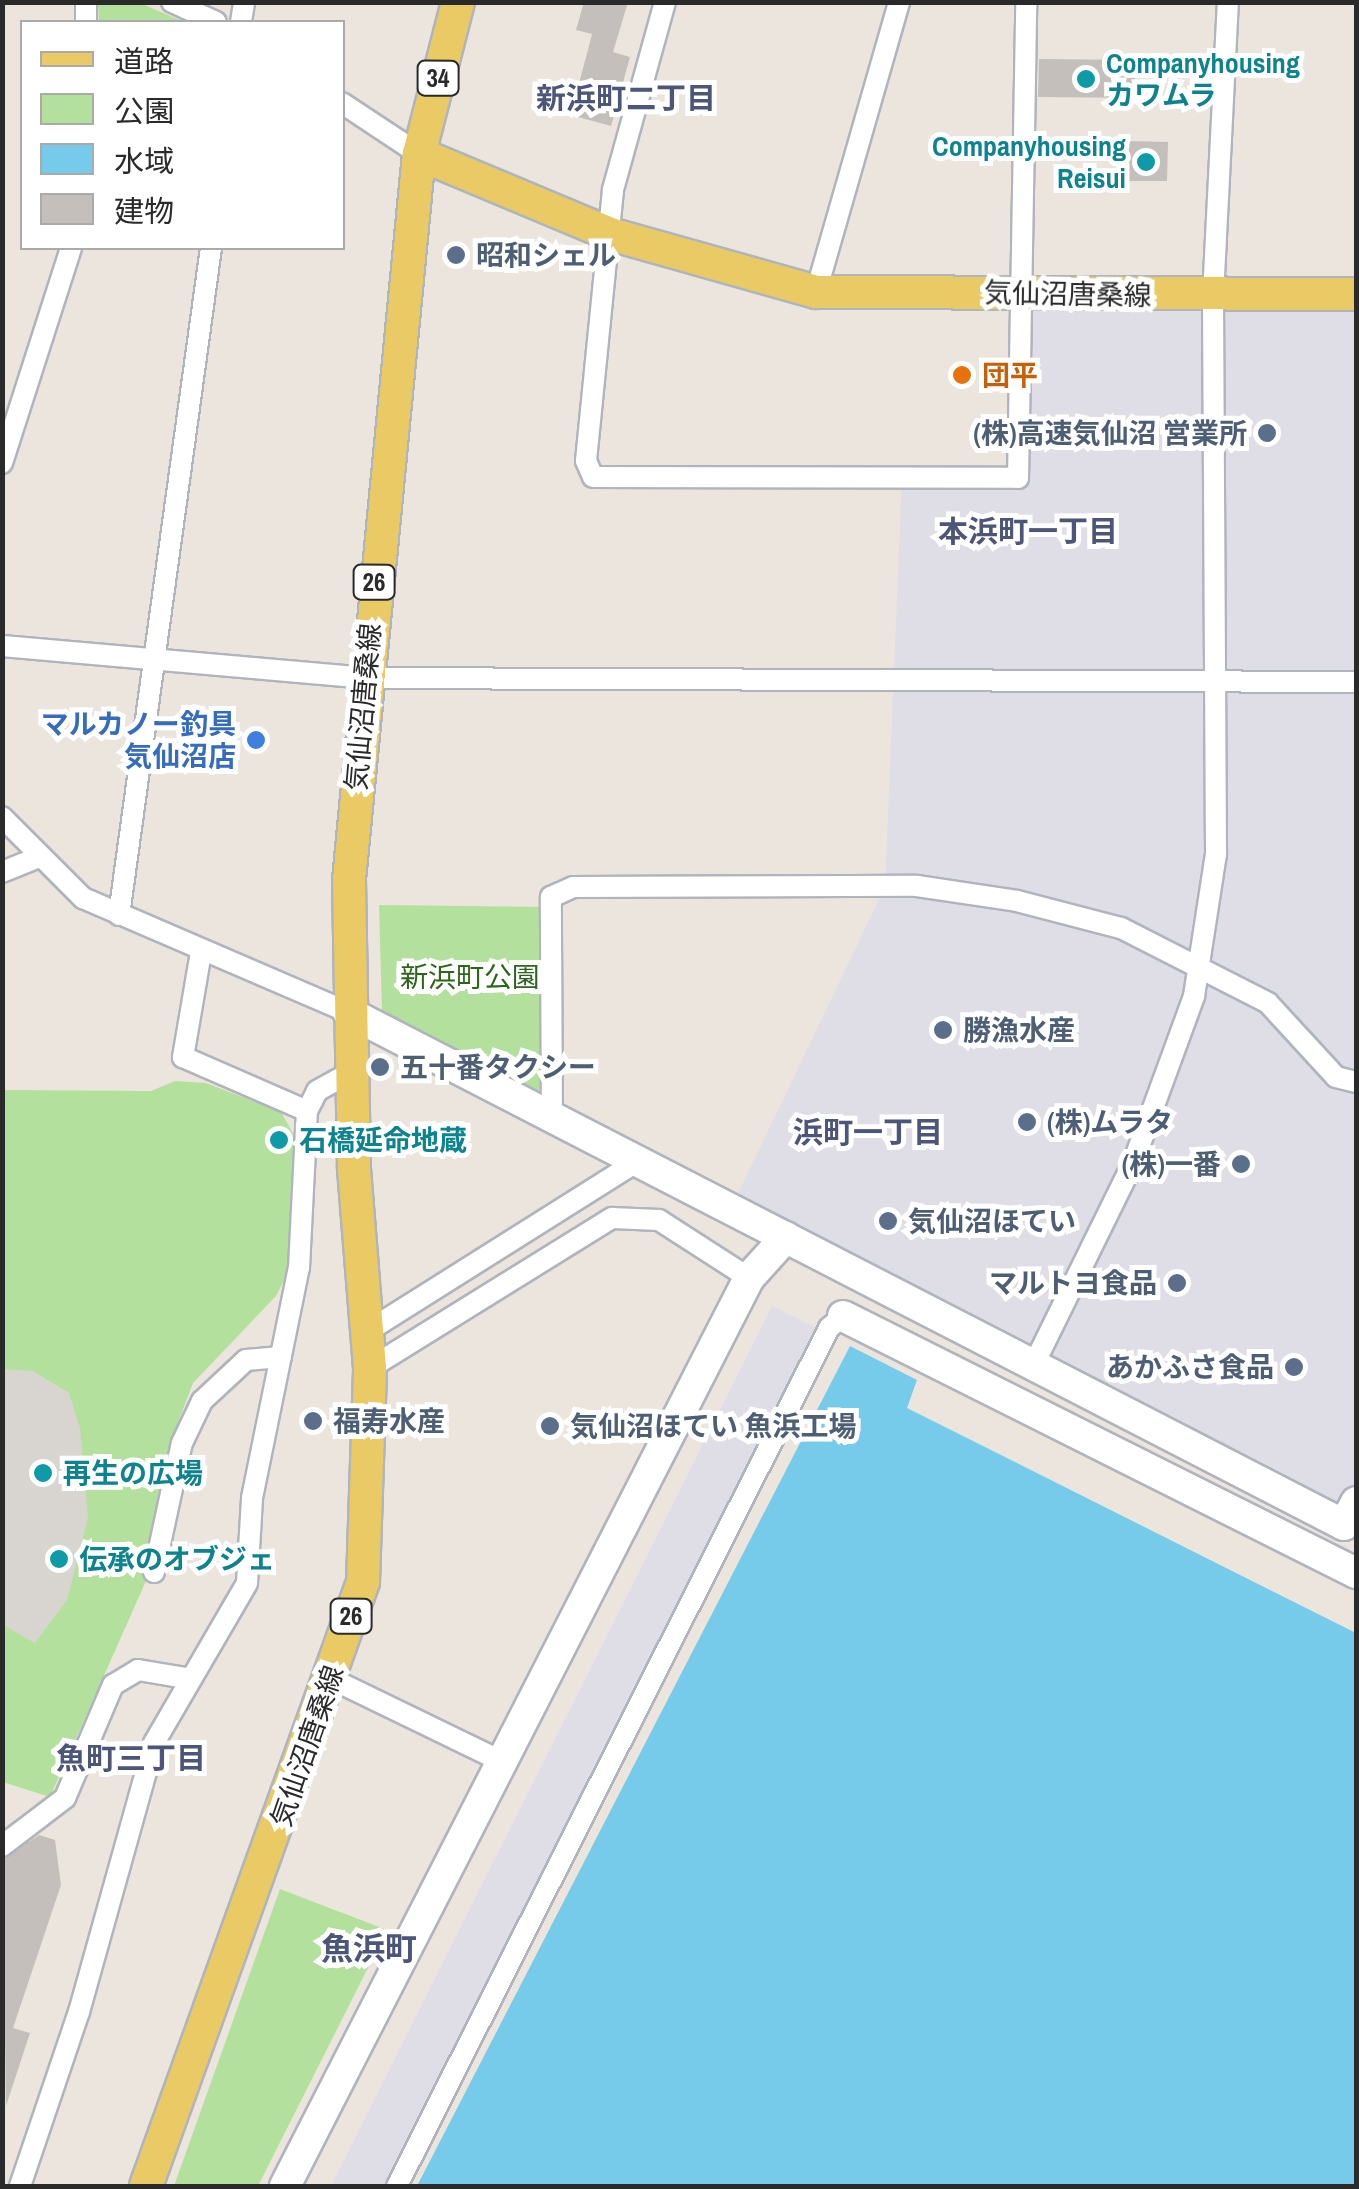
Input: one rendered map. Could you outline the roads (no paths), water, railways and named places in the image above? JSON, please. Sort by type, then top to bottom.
[{"type":"main road","name":"34","points":[[418,154],[458,2]]},
{"type":"main road","name":"気仙沼唐桑線","points":[[146,2186],[363,1582],[370,1368],[350,1074],[349,880],[418,154],[610,234],[816,292],[1356,294]]},
{"type":"street","points":[[172,2],[212,20]]},
{"type":"street","points":[[665,2],[614,190],[586,461],[594,477],[1018,478],[1026,2]]},
{"type":"street","points":[[816,292],[899,2]]},
{"type":"street","points":[[1032,1368],[1133,1163],[1198,968],[1216,854],[1213,296],[1228,2]]},
{"type":"street","points":[[345,104],[418,154]]},
{"type":"street","points":[[2,463],[70,250]]},
{"type":"street","points":[[119,915],[211,250]]},
{"type":"street","points":[[2,646],[366,678],[1356,682]]},
{"type":"street","points":[[2,817],[83,898],[348,1012],[552,1122],[786,1237],[1032,1368],[1352,1520]]},
{"type":"street","points":[[2,872],[38,856]]},
{"type":"street","points":[[552,1122],[550,897],[573,888],[917,886],[1121,928],[1268,1003],[1336,1077],[1356,1082]]},
{"type":"street","points":[[202,952],[183,1058],[306,1111]]},
{"type":"street","points":[[20,2186],[80,2012],[135,1798],[186,1678],[247,1583],[252,1498],[299,1268],[306,1111],[317,1091],[350,1074]]},
{"type":"street","points":[[368,1331],[636,1162]]},
{"type":"street","points":[[370,1368],[612,1218],[659,1220],[749,1278]]},
{"type":"street","points":[[285,2186],[749,1278],[786,1237]]},
{"type":"street","points":[[397,2186],[828,1328],[842,1316],[1356,1573]]},
{"type":"street","points":[[154,1572],[182,1443],[202,1402],[246,1360],[281,1357]]},
{"type":"street","points":[[2,1846],[65,1798],[113,1685],[138,1670],[186,1678]]},
{"type":"street","points":[[330,1678],[503,1762]]},
{"type":"water","points":[[850,1346],[917,1380],[907,1408],[1356,1633],[1356,2186],[417,2186]]},
{"type":"place","name":"Companyhousing カワムラ","points":[[1086,79]]},
{"type":"place","name":"Companyhousing Reisui","points":[[1146,162]]},
{"type":"place","name":"昭和シェル","points":[[456,255]]},
{"type":"place","name":"団平","points":[[962,375]]},
{"type":"place","name":"(株)高速気仙沼 営業所","points":[[1267,433]]},
{"type":"place","name":"マルカノー釣具 気仙沼店","points":[[256,740]]},
{"type":"place","name":"勝漁水産","points":[[943,1030]]},
{"type":"place","name":"五十番タクシー","points":[[380,1067]]},
{"type":"place","name":"(株)ムラタ","points":[[1027,1122]]},
{"type":"place","name":"石橋延命地蔵","points":[[279,1140]]},
{"type":"place","name":"(株)一番","points":[[1241,1164]]},
{"type":"place","name":"気仙沼ほてい","points":[[888,1221]]},
{"type":"place","name":"マルトヨ食品","points":[[1177,1283]]},
{"type":"place","name":"あかふさ食品","points":[[1294,1367]]},
{"type":"place","name":"福寿水産","points":[[313,1421]]},
{"type":"place","name":"気仙沼ほてい 魚浜工場","points":[[550,1426]]},
{"type":"place","name":"再生の広場","points":[[43,1473]]},
{"type":"place","name":"伝承のオブジェ","points":[[59,1559]]},
{"type":"district","name":"新浜町二丁目","points":[[626,98]]},
{"type":"district","name":"本浜町一丁目","points":[[1028,531]]},
{"type":"district","name":"浜町一丁目","points":[[868,1132]]},
{"type":"district","name":"魚町三丁目","points":[[131,1758]]},
{"type":"district","name":"魚浜町","points":[[369,1949]]},
{"type":"park label","name":"新浜町公園","points":[[470,977]]}]
